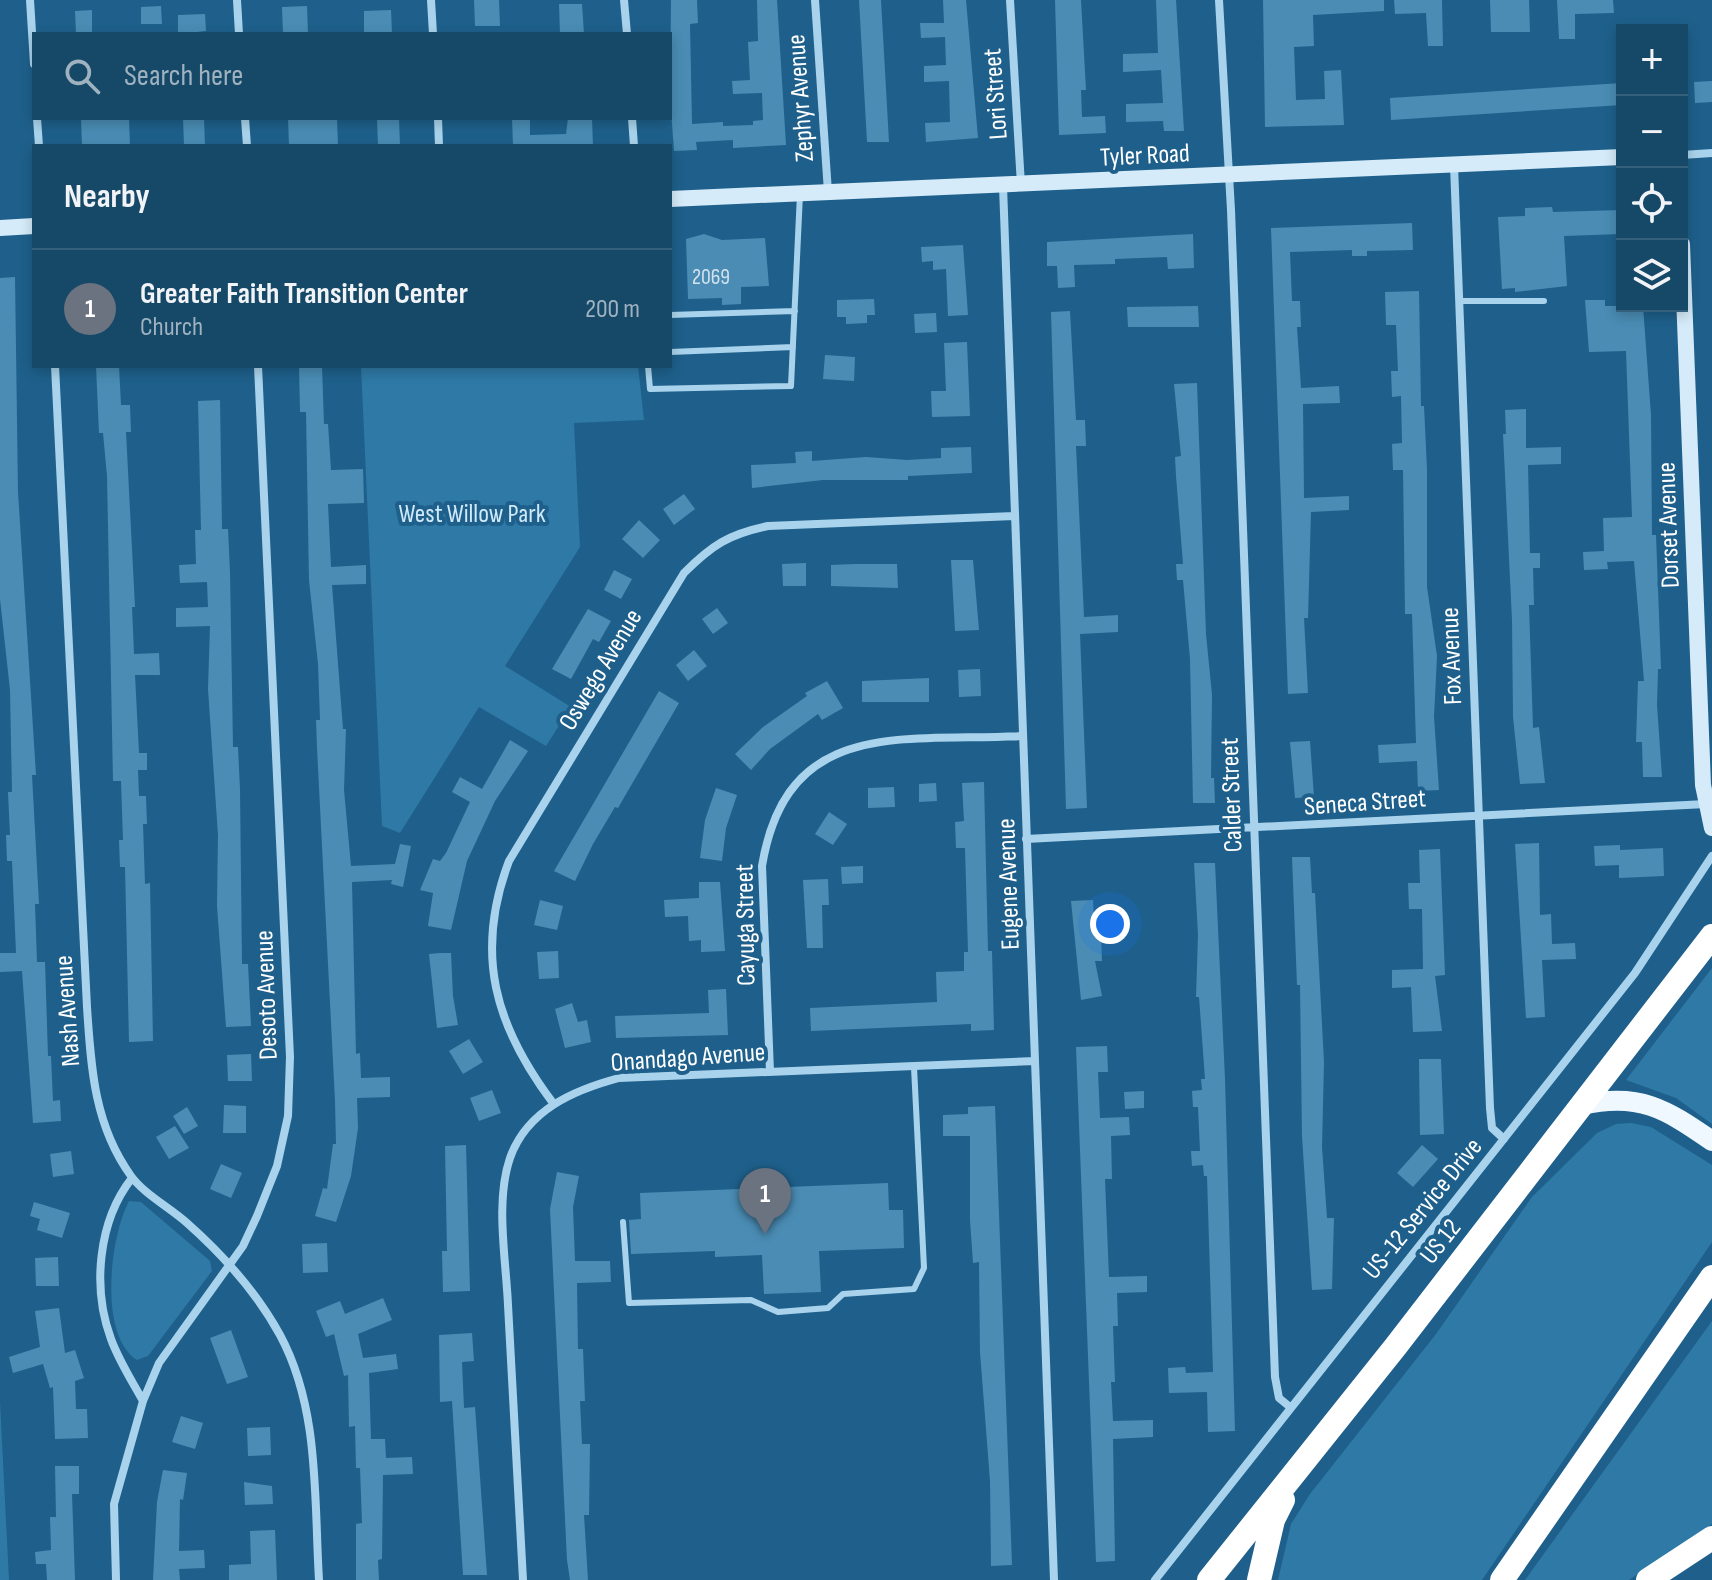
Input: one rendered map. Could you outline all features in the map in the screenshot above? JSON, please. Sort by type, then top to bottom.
[{"type":"highway","name":"US 12","points":[[1209,1580],[1712,936]]},
{"type":"highway","points":[[1502,1580],[1712,1277]]},
{"type":"highway","points":[[1259,1580],[1273,1520],[1299,1465]]},
{"type":"highway","points":[[1648,1580],[1712,1538]]},
{"type":"main road","points":[[1582,1105],[1607,1099],[1640,1102],[1673,1115],[1712,1141]]},
{"type":"street","points":[[30,0],[32,32]]},
{"type":"street","points":[[237,0],[239,32]]},
{"type":"street","points":[[431,0],[433,32]]},
{"type":"street","points":[[624,0],[627,32]]},
{"type":"street","name":"Zephyr Avenue","points":[[815,0],[828,193]]},
{"type":"street","name":"Lori Street","points":[[1010,0],[1021,185]]},
{"type":"street","name":"Calder Street","points":[[1219,0],[1229,176],[1275,1377],[1279,1398],[1290,1407]]},
{"type":"street","points":[[37,120],[39,144]]},
{"type":"street","points":[[245,120],[247,144]]},
{"type":"street","points":[[438,120],[439,144]]},
{"type":"street","points":[[632,120],[634,144]]},
{"type":"street","points":[[1688,155],[1712,153]]},
{"type":"street","name":"Tyler Road","points":[[672,199],[1616,157]]},
{"type":"street","name":"Fox Avenue","points":[[1454,165],[1490,1122],[1504,1139]]},
{"type":"street","name":"Eugene Avenue","points":[[1003,186],[1054,1580]]},
{"type":"street","points":[[0,228],[32,226]]},
{"type":"street","name":"Dorset Avenue","points":[[1685,312],[1706,804],[1712,828]]},
{"type":"street","name":"Nash Avenue","points":[[55,368],[92,1073],[99,1111],[132,1178],[188,1224],[230,1266],[279,1334],[305,1404],[311,1435],[319,1580]]},
{"type":"street","name":"Desoto Avenue","points":[[116,1580],[114,1504],[143,1401],[159,1363],[243,1246],[277,1166],[288,1116],[290,1057],[258,368]]},
{"type":"street","name":"Oswego Avenue","points":[[553,1103],[522,1060],[498,1003],[491,947],[498,888],[509,861],[684,573],[708,549],[734,533],[768,526],[1014,516]]},
{"type":"street","name":"Cayuga Street","points":[[770,1072],[762,866],[767,834],[778,804],[788,790],[815,765],[858,746],[1022,736]]},
{"type":"street","name":"Seneca Street","points":[[1026,839],[1253,830],[1706,804]]},
{"type":"street","name":"US-12 Service Drive","points":[[1155,1580],[1635,973],[1712,856]]},
{"type":"street","name":"Onandago Avenue","points":[[523,1580],[504,1230],[506,1181],[511,1157],[526,1130],[553,1103],[573,1092],[619,1078],[1035,1061]]},
{"type":"street","points":[[132,1178],[121,1192],[107,1228],[101,1283],[103,1309],[111,1340],[143,1401]]},
{"type":"lane","points":[[648,368],[650,389],[791,386],[800,194]]},
{"type":"lane","points":[[1459,301],[1544,301]]},
{"type":"lane","points":[[672,315],[795,311]]},
{"type":"lane","points":[[672,352],[793,347]]},
{"type":"lane","points":[[623,1222],[629,1303],[751,1300],[778,1312],[828,1308],[843,1294],[914,1289],[924,1268],[914,1067]]},
{"type":"green space","name":"West Willow Park","points":[[361,368],[638,368],[644,420],[574,423],[580,547],[505,666],[571,707],[546,746],[479,707],[400,833],[382,826]]},
{"type":"green space","points":[[1712,968],[1712,1124],[1676,1098],[1626,1080]]},
{"type":"green space","points":[[1616,1124],[1651,1127],[1712,1165],[1712,1242],[1482,1580],[1278,1580],[1291,1524],[1310,1494],[1436,1334],[1532,1197],[1597,1133]]},
{"type":"green space","points":[[129,1201],[141,1202],[210,1261],[212,1271],[148,1356],[137,1360],[125,1347],[112,1308],[113,1261],[122,1217]]},
{"type":"green space","points":[[1712,1321],[1712,1524],[1629,1580],[1525,1580]]},
{"type":"green space","points":[[0,1402],[9,1580],[0,1580]]},
{"type":"building","points":[[474,0],[499,0],[500,26],[475,26]]},
{"type":"building","points":[[671,0],[697,0],[698,23],[690,24],[692,124],[723,122],[723,126],[753,125],[753,121],[763,120],[762,93],[733,94],[732,81],[750,80],[748,42],[758,41],[757,0],[777,0],[786,145],[733,148],[733,140],[696,142],[697,150],[674,151]]},
{"type":"building","points":[[859,0],[881,0],[889,142],[867,142]]},
{"type":"building","points":[[943,0],[966,0],[978,138],[926,142],[925,123],[950,122],[949,81],[924,82],[924,66],[946,65],[945,37],[921,38],[920,23],[944,23]]},
{"type":"building","points":[[1055,0],[1081,0],[1086,90],[1081,90],[1082,117],[1105,116],[1106,133],[1059,135]]},
{"type":"building","points":[[1156,0],[1176,0],[1184,131],[1164,131],[1163,121],[1126,122],[1126,104],[1163,103],[1161,70],[1123,72],[1123,54],[1158,53]]},
{"type":"building","points":[[1263,0],[1384,0],[1384,11],[1313,15],[1314,46],[1294,47],[1296,100],[1325,99],[1324,71],[1341,70],[1344,125],[1265,127]]},
{"type":"building","points":[[1394,0],[1442,0],[1443,46],[1428,46],[1426,13],[1395,14]]},
{"type":"building","points":[[1490,0],[1529,0],[1530,32],[1491,32]]},
{"type":"building","points":[[1557,0],[1613,0],[1614,13],[1575,14],[1575,39],[1559,39]]},
{"type":"building","points":[[559,4],[582,4],[584,32],[560,32]]},
{"type":"building","points":[[161,6],[162,24],[141,24],[141,7]]},
{"type":"building","points":[[307,6],[308,32],[283,32],[282,7]]},
{"type":"building","points":[[92,10],[92,32],[76,32],[75,11]]},
{"type":"building","points":[[391,10],[392,32],[364,32],[364,11]]},
{"type":"building","points":[[205,14],[206,31],[178,32],[178,15]]},
{"type":"building","points":[[1712,81],[1712,102],[1695,103],[1694,82]]},
{"type":"building","points":[[1616,83],[1616,105],[1391,120],[1390,98]]},
{"type":"building","points":[[81,120],[129,120],[130,144],[82,144]]},
{"type":"building","points":[[183,120],[204,120],[205,144],[184,144]]},
{"type":"building","points":[[288,120],[337,120],[338,144],[289,144]]},
{"type":"building","points":[[377,120],[399,120],[400,144],[378,144]]},
{"type":"building","points":[[512,120],[530,120],[530,135],[566,134],[568,120],[592,120],[593,144],[513,144]]},
{"type":"building","points":[[1552,207],[1553,212],[1616,210],[1616,234],[1564,236],[1567,286],[1515,292],[1515,288],[1502,289],[1498,217],[1525,216],[1525,208]]},
{"type":"building","points":[[1412,223],[1413,250],[1367,251],[1367,256],[1352,256],[1352,250],[1290,252],[1292,301],[1300,301],[1301,327],[1297,327],[1301,388],[1339,386],[1340,403],[1303,404],[1304,498],[1349,496],[1349,510],[1311,512],[1308,618],[1304,618],[1308,693],[1288,694],[1271,228]]},
{"type":"building","points":[[704,234],[722,240],[765,238],[769,286],[741,287],[741,304],[722,305],[722,298],[688,299],[686,239]]},
{"type":"building","points":[[1193,234],[1194,268],[1168,269],[1167,257],[1115,259],[1115,264],[1074,265],[1075,287],[1058,288],[1057,266],[1047,266],[1047,242]]},
{"type":"building","points":[[963,245],[968,315],[948,316],[946,269],[933,270],[933,261],[922,262],[921,247]]},
{"type":"building","points":[[15,277],[18,492],[36,775],[32,775],[39,904],[35,904],[37,962],[45,962],[48,1056],[51,1056],[53,1101],[60,1100],[61,1121],[33,1123],[22,971],[0,972],[0,953],[16,953],[12,861],[7,861],[6,835],[10,835],[8,792],[12,792],[10,690],[0,599],[0,278]]},
{"type":"building","points":[[1419,291],[1421,406],[1424,406],[1427,469],[1427,587],[1437,656],[1434,717],[1439,790],[1418,791],[1417,761],[1379,763],[1378,745],[1416,743],[1412,614],[1405,614],[1403,470],[1393,470],[1392,444],[1402,443],[1401,396],[1392,397],[1391,371],[1398,371],[1396,325],[1386,325],[1385,292]]},
{"type":"building","points":[[874,299],[875,315],[867,315],[867,323],[846,324],[846,317],[837,317],[837,300]]},
{"type":"building","points":[[1585,300],[1605,300],[1605,306],[1616,306],[1616,312],[1643,312],[1651,415],[1652,535],[1656,535],[1661,669],[1658,669],[1657,705],[1662,777],[1643,777],[1642,742],[1636,742],[1638,681],[1644,681],[1634,561],[1607,562],[1608,569],[1584,570],[1583,552],[1604,551],[1603,518],[1632,517],[1626,351],[1589,352]]},
{"type":"building","points":[[1198,306],[1199,327],[1128,327],[1127,307]]},
{"type":"building","points":[[1070,311],[1076,420],[1085,420],[1086,446],[1076,446],[1084,617],[1118,615],[1118,632],[1080,634],[1087,808],[1066,809],[1051,312]]},
{"type":"building","points":[[936,313],[937,332],[915,333],[914,314]]},
{"type":"building","points":[[967,342],[970,416],[932,417],[931,391],[946,391],[944,343]]},
{"type":"building","points":[[825,355],[855,357],[854,381],[823,379]]},
{"type":"building","points":[[96,368],[119,368],[121,405],[130,405],[131,432],[126,432],[135,607],[132,607],[134,654],[159,653],[160,675],[135,675],[139,753],[147,753],[147,770],[138,770],[139,796],[146,796],[147,824],[143,824],[145,884],[150,883],[153,1041],[129,1042],[125,867],[120,867],[119,840],[123,840],[121,781],[113,781],[107,476],[103,433],[99,433]]},
{"type":"building","points":[[299,368],[322,368],[324,424],[328,424],[331,470],[363,469],[364,503],[328,504],[331,567],[366,565],[366,584],[332,585],[343,729],[346,729],[344,790],[351,866],[395,864],[400,844],[411,846],[403,887],[391,884],[392,880],[352,882],[356,1054],[360,1053],[361,1078],[390,1077],[390,1097],[357,1098],[358,1128],[351,1176],[336,1222],[315,1216],[323,1188],[327,1189],[333,1144],[336,1144],[317,748],[316,720],[320,720],[318,664],[309,580],[306,412],[300,412]]},
{"type":"building","points":[[1197,383],[1206,634],[1212,695],[1211,778],[1214,778],[1215,803],[1193,803],[1190,659],[1183,580],[1177,580],[1176,564],[1183,564],[1175,457],[1181,456],[1174,384]]},
{"type":"building","points":[[220,400],[222,529],[228,529],[230,572],[233,747],[238,747],[240,789],[242,964],[248,964],[251,1026],[226,1027],[217,906],[218,835],[208,689],[210,626],[176,627],[176,608],[208,607],[207,582],[180,583],[179,565],[196,564],[195,530],[201,530],[198,401]]},
{"type":"building","points":[[1526,409],[1526,448],[1561,447],[1561,464],[1528,465],[1530,553],[1540,553],[1540,568],[1533,568],[1534,605],[1529,605],[1533,728],[1539,727],[1545,783],[1520,784],[1513,717],[1512,620],[1503,434],[1506,434],[1505,410]]},
{"type":"building","points":[[971,447],[972,473],[908,476],[908,480],[823,480],[752,488],[751,465],[796,463],[795,452],[812,451],[812,461],[866,457],[907,460],[941,458],[941,448]]},
{"type":"building","points":[[684,494],[695,509],[674,525],[663,509]]},
{"type":"building","points":[[639,520],[660,540],[643,558],[622,539]]},
{"type":"building","points":[[951,560],[973,560],[979,630],[955,631]]},
{"type":"building","points":[[806,563],[806,586],[783,586],[782,564]]},
{"type":"building","points":[[897,564],[898,588],[831,586],[831,565]]},
{"type":"building","points":[[614,570],[632,579],[621,599],[604,590]]},
{"type":"building","points":[[717,608],[728,623],[713,634],[702,619]]},
{"type":"building","points":[[588,609],[611,621],[599,642],[593,639],[571,679],[552,669]]},
{"type":"building","points":[[694,650],[707,666],[688,681],[676,665]]},
{"type":"building","points":[[980,669],[981,696],[959,697],[958,670]]},
{"type":"building","points":[[929,678],[929,702],[862,702],[862,681]]},
{"type":"building","points":[[827,681],[843,708],[822,720],[818,714],[770,749],[751,770],[735,754],[763,727],[807,696],[805,693]]},
{"type":"building","points":[[659,691],[679,703],[618,808],[615,807],[593,844],[575,881],[554,871]]},
{"type":"building","points":[[510,740],[528,751],[495,801],[467,861],[451,930],[428,926],[433,893],[420,890],[433,859],[440,861],[446,853],[470,802],[452,792],[460,777],[482,789]]},
{"type":"building","points":[[1310,741],[1314,797],[1295,798],[1290,742]]},
{"type":"building","points":[[984,782],[988,951],[992,951],[994,1030],[971,1031],[971,1024],[811,1031],[810,1008],[937,1002],[936,972],[964,971],[964,952],[968,952],[965,848],[956,848],[955,822],[964,821],[962,783]]},
{"type":"building","points":[[936,783],[937,801],[919,802],[919,784]]},
{"type":"building","points":[[894,787],[895,807],[868,808],[868,788]]},
{"type":"building","points":[[716,788],[737,795],[726,828],[722,861],[700,858],[705,820]]},
{"type":"building","points":[[829,812],[847,824],[833,845],[815,834]]},
{"type":"building","points":[[1539,843],[1540,915],[1551,914],[1552,944],[1575,943],[1576,959],[1542,960],[1545,1017],[1526,1018],[1515,844]]},
{"type":"building","points":[[1620,845],[1620,850],[1663,848],[1664,876],[1619,878],[1619,865],[1595,866],[1594,846]]},
{"type":"building","points":[[1440,849],[1445,975],[1435,976],[1442,1031],[1413,1032],[1411,987],[1392,988],[1392,970],[1423,969],[1422,909],[1409,909],[1408,883],[1420,883],[1419,850]]},
{"type":"building","points":[[1292,857],[1310,857],[1312,893],[1315,893],[1324,1062],[1322,1147],[1327,1218],[1334,1218],[1332,1289],[1312,1290],[1302,1136],[1300,985],[1297,985]]},
{"type":"building","points":[[1194,863],[1215,863],[1235,1431],[1208,1432],[1207,1392],[1169,1393],[1168,1368],[1185,1367],[1186,1373],[1213,1372],[1207,1176],[1204,1176],[1203,1165],[1192,1166],[1191,1151],[1200,1151],[1198,1107],[1193,1107],[1192,1091],[1202,1090],[1201,1079],[1205,1079],[1199,997],[1196,997],[1198,935]]},
{"type":"building","points":[[863,866],[863,883],[842,884],[841,867]]},
{"type":"building","points":[[828,879],[829,905],[822,905],[823,948],[807,948],[803,880]]},
{"type":"building","points":[[699,882],[720,882],[725,951],[701,952],[701,940],[689,941],[688,916],[665,917],[664,900],[699,898]]},
{"type":"building","points":[[540,900],[563,906],[557,930],[534,925]]},
{"type":"building","points":[[1093,900],[1095,937],[1101,936],[1102,961],[1095,961],[1102,996],[1081,1000],[1071,901]]},
{"type":"building","points":[[558,951],[559,978],[539,979],[537,952]]},
{"type":"building","points":[[451,953],[458,1025],[437,1028],[429,954]]},
{"type":"building","points":[[726,989],[728,1035],[616,1038],[615,1016],[709,1013],[708,990]]},
{"type":"building","points":[[572,1003],[578,1022],[587,1020],[591,1042],[565,1048],[555,1009]]},
{"type":"building","points":[[469,1039],[483,1062],[463,1074],[449,1051]]},
{"type":"building","points":[[1107,1046],[1108,1072],[1098,1072],[1100,1118],[1129,1117],[1130,1135],[1111,1136],[1112,1179],[1105,1179],[1109,1277],[1147,1276],[1147,1292],[1117,1293],[1118,1326],[1113,1326],[1115,1382],[1111,1382],[1113,1421],[1153,1420],[1153,1437],[1113,1439],[1115,1561],[1096,1562],[1076,1047]]},
{"type":"building","points":[[251,1054],[252,1081],[228,1081],[227,1055]]},
{"type":"building","points":[[1419,1059],[1441,1059],[1444,1134],[1420,1135]]},
{"type":"building","points":[[492,1090],[501,1113],[479,1121],[470,1098]]},
{"type":"building","points":[[1144,1091],[1144,1108],[1125,1109],[1124,1092]]},
{"type":"building","points":[[224,1105],[246,1106],[246,1133],[223,1133]]},
{"type":"building","points":[[995,1106],[1012,1565],[991,1566],[990,1481],[980,1352],[979,1262],[973,1263],[970,1220],[970,1136],[943,1136],[943,1115],[968,1114],[968,1107]]},
{"type":"building","points":[[187,1107],[198,1126],[184,1134],[173,1116]]},
{"type":"building","points":[[175,1126],[189,1148],[169,1159],[156,1137]]},
{"type":"building","points":[[466,1145],[470,1291],[443,1292],[442,1251],[447,1251],[445,1146]]},
{"type":"building","points":[[1422,1145],[1438,1159],[1413,1187],[1397,1173]]},
{"type":"building","points":[[71,1151],[74,1174],[53,1177],[50,1154]]},
{"type":"building","points":[[221,1164],[242,1173],[231,1198],[210,1189]]},
{"type":"building","points":[[557,1172],[579,1176],[573,1207],[575,1261],[610,1261],[611,1282],[577,1283],[578,1349],[583,1349],[585,1401],[580,1401],[582,1444],[590,1444],[589,1515],[584,1515],[588,1580],[570,1580],[567,1560],[550,1209]]},
{"type":"building","points":[[888,1183],[889,1210],[903,1210],[904,1248],[819,1251],[821,1292],[764,1294],[762,1255],[715,1257],[715,1251],[631,1254],[629,1220],[641,1219],[640,1193]]},
{"type":"building","points":[[34,1202],[70,1213],[62,1238],[37,1230],[40,1219],[30,1216]]},
{"type":"building","points":[[327,1243],[328,1272],[303,1273],[302,1244]]},
{"type":"building","points":[[58,1257],[59,1286],[36,1286],[35,1258]]},
{"type":"building","points":[[383,1298],[392,1320],[358,1334],[363,1358],[396,1354],[398,1369],[369,1373],[371,1439],[385,1439],[386,1458],[412,1457],[413,1474],[383,1475],[379,1580],[356,1580],[356,1524],[362,1523],[360,1468],[356,1468],[355,1426],[349,1427],[348,1375],[344,1376],[334,1334],[326,1337],[316,1311],[340,1301],[345,1314]]},
{"type":"building","points":[[59,1308],[65,1353],[75,1350],[84,1378],[75,1381],[76,1409],[87,1409],[88,1438],[55,1439],[53,1387],[50,1388],[43,1364],[13,1373],[9,1357],[40,1347],[35,1311]]},
{"type":"building","points":[[231,1330],[248,1377],[227,1384],[210,1338]]},
{"type":"building","points":[[472,1333],[474,1361],[462,1362],[464,1408],[475,1407],[487,1575],[463,1575],[452,1401],[440,1402],[439,1335]]},
{"type":"building","points":[[181,1416],[203,1423],[195,1449],[172,1442]]},
{"type":"building","points":[[270,1427],[271,1455],[248,1456],[247,1428]]},
{"type":"building","points":[[55,1466],[79,1466],[79,1494],[72,1494],[75,1580],[47,1580],[46,1564],[36,1564],[35,1552],[51,1550],[50,1517],[56,1517]]},
{"type":"building","points":[[163,1470],[187,1473],[183,1500],[180,1499],[179,1551],[204,1550],[205,1568],[179,1569],[180,1580],[153,1580],[157,1502]]},
{"type":"building","points":[[244,1482],[272,1486],[273,1504],[245,1505]]},
{"type":"building","points":[[275,1530],[277,1580],[229,1580],[229,1565],[251,1564],[250,1531]]},
{"type":"place","name":"Greater Faith Transition Center","points":[[765,1234]]}]
